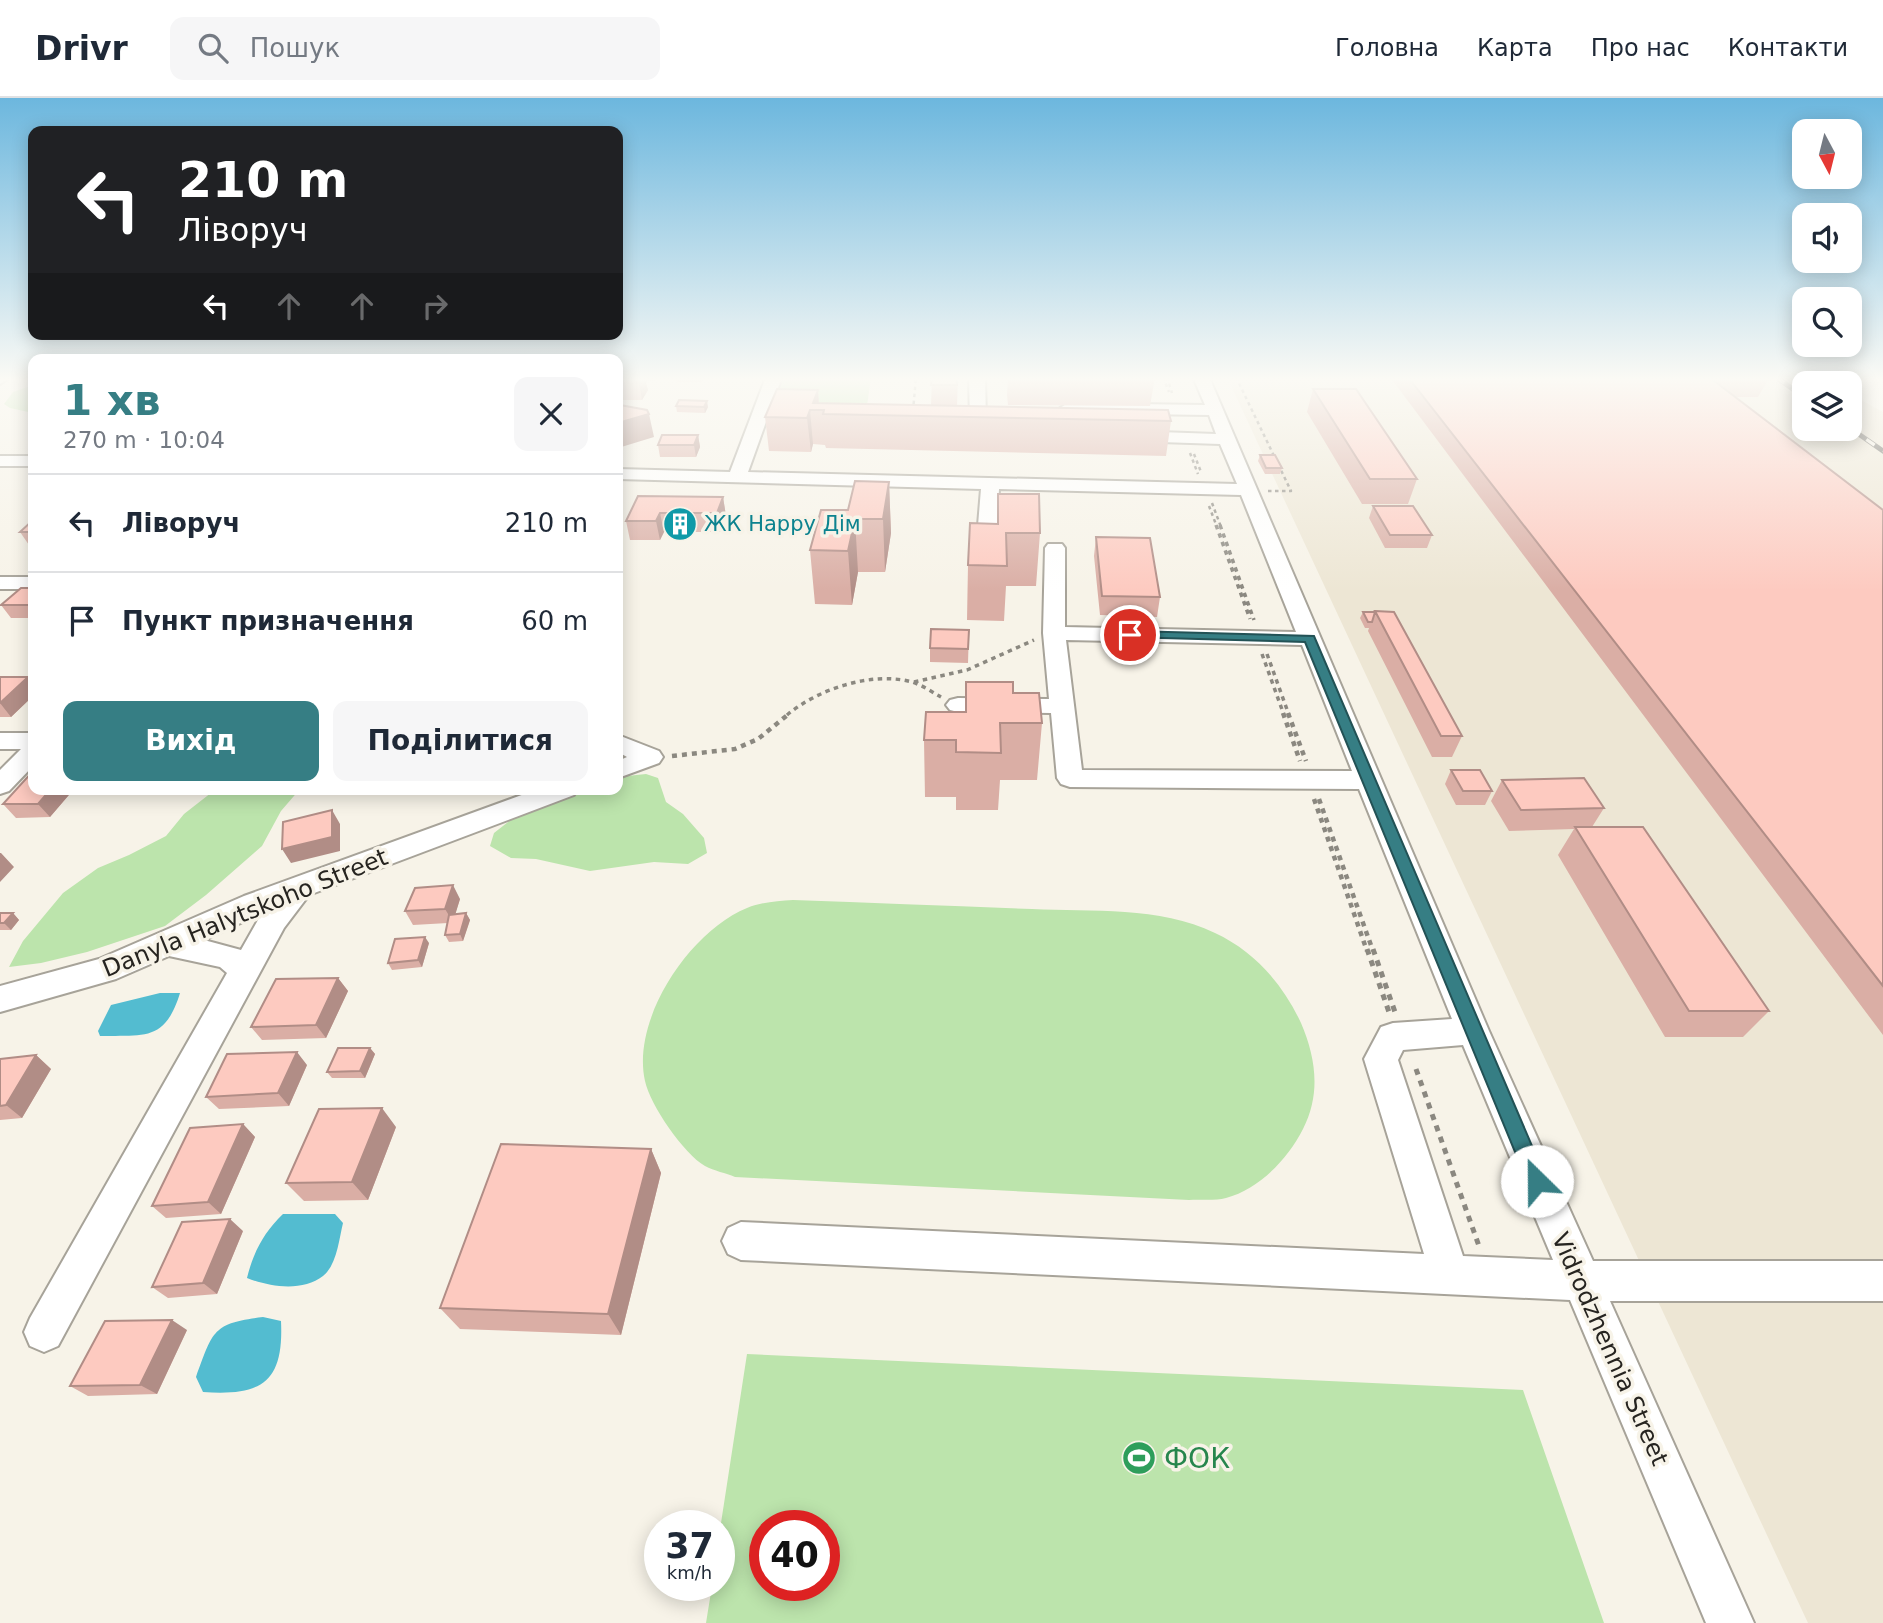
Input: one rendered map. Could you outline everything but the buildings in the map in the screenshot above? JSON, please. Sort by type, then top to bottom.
[{"type":"street","points":[[737,477],[748,448]]},
{"type":"street","name":"Vidrodzhennia Street","points":[[1231,448],[1473,1031],[1730,1623]]},
{"type":"street","points":[[0,461],[28,461]]},
{"type":"street","points":[[623,474],[1247,490]]},
{"type":"street","points":[[856,505],[863,480]]},
{"type":"street","points":[[985,572],[990,484]]},
{"type":"street","points":[[1055,548],[1054,633],[1070,778],[1367,780]]},
{"type":"street","points":[[0,583],[28,583]]},
{"type":"street","points":[[1054,633],[1310,639]]},
{"type":"street","points":[[958,705],[1063,706]]},
{"type":"street","points":[[0,741],[28,741]]},
{"type":"street","points":[[623,745],[650,757]]},
{"type":"street","points":[[0,785],[28,756]]},
{"type":"street","points":[[623,768],[650,757]]},
{"type":"street","name":"Danyla Halytskoho Street","points":[[0,999],[105,970],[254,904],[549,795]]},
{"type":"street","points":[[44,1332],[273,920],[297,890]]},
{"type":"street","points":[[167,944],[229,957],[246,971]]},
{"type":"street","points":[[1473,1031],[1393,1037],[1381,1059],[1475,1276]]},
{"type":"street","points":[[741,1241],[1580,1281],[1883,1281]]},
{"type":"path","points":[[1191,448],[1401,1037],[1475,1276]]},
{"type":"path","points":[[1247,490],[1291,491],[1270,448]]},
{"type":"path","points":[[913,682],[967,670],[1054,633]]},
{"type":"path","points":[[650,757],[735,749],[758,739],[799,705],[828,691],[882,678],[913,682],[958,705]]},
{"type":"shaded area","points":[[1260,448],[1883,448],[1883,1623],[1808,1623]]},
{"type":"green space","points":[[646,774],[658,778],[666,802],[683,814],[704,838],[707,853],[688,864],[654,862],[590,871],[536,859],[511,858],[490,846],[494,833],[512,819],[570,795],[623,795],[623,776]]},
{"type":"green space","points":[[208,795],[295,795],[281,811],[262,846],[206,895],[165,926],[87,952],[41,963],[9,967],[23,941],[63,893],[98,868],[166,836],[184,814]]},
{"type":"green space","points":[[793,900],[1125,912],[1194,924],[1229,940],[1255,959],[1276,982],[1294,1009],[1306,1036],[1313,1063],[1314,1089],[1309,1116],[1297,1140],[1281,1162],[1250,1188],[1217,1199],[1189,1200],[735,1177],[709,1168],[687,1151],[678,1140],[648,1091],[643,1057],[647,1031],[669,980],[705,936],[726,919],[747,908]]},
{"type":"green space","name":"ФОК","points":[[747,1354],[1523,1390],[1604,1623],[706,1623],[710,1601],[735,1601],[735,1510],[723,1510]]},
{"type":"water","points":[[160,993],[180,993],[174,1009],[160,1028],[141,1035],[100,1036],[98,1031],[111,1005]]},
{"type":"water","points":[[283,1214],[335,1214],[343,1223],[331,1265],[323,1276],[315,1281],[286,1286],[265,1284],[247,1278],[260,1243]]},
{"type":"water","points":[[263,1317],[281,1321],[281,1342],[273,1372],[254,1388],[223,1393],[203,1392],[196,1377],[211,1339],[224,1326],[233,1322]]},
{"type":"railway","points":[[1879,448],[1883,451]]},
{"type":"place","name":"ЖК Happy Дім","points":[[680,524]]},
{"type":"place","name":"ФОК","points":[[1139,1458]]},
{"type":"route","points":[[1130,635],[1310,639],[1537,1181]]}]
